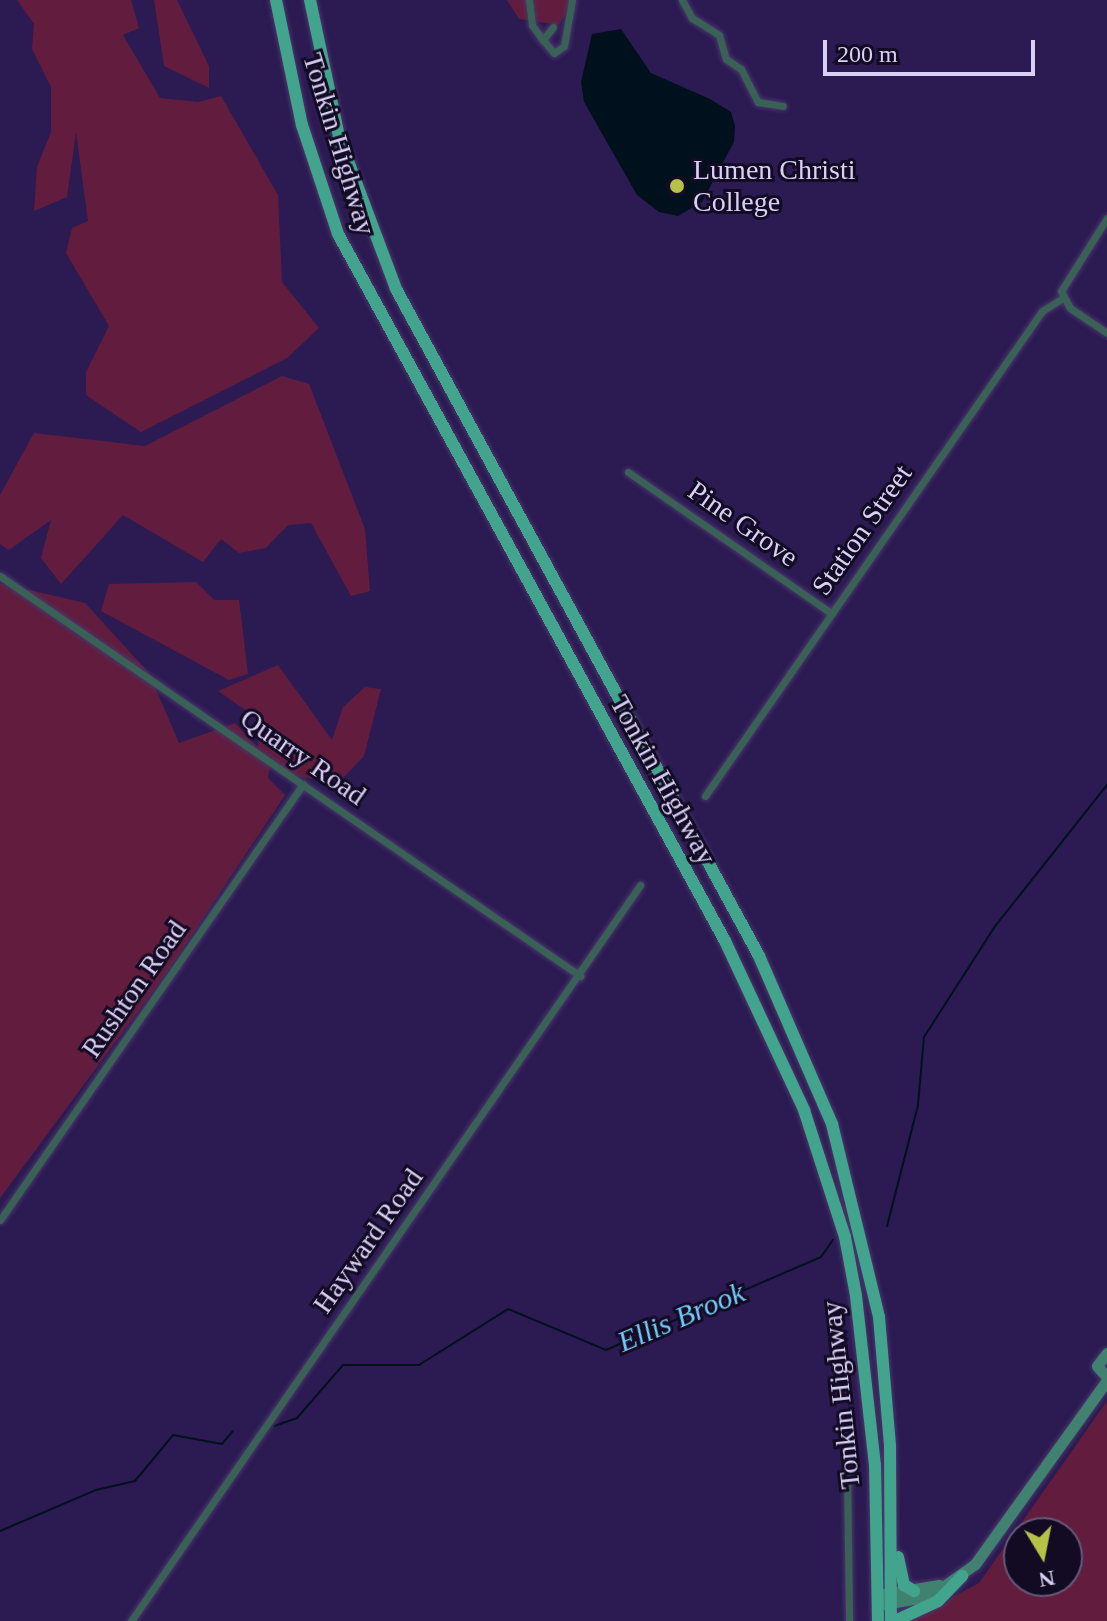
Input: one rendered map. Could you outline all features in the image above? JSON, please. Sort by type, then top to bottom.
[{"type":"highway","name":"Tonkin Highway","points":[[276,0],[302,125],[338,234],[725,941],[804,1110],[845,1237],[856,1296],[872,1422],[878,1621]]},
{"type":"highway","name":"Tonkin Highway","points":[[310,0],[339,137],[390,278],[759,956],[812,1072],[864,1237],[879,1317],[890,1446],[893,1621]]},
{"type":"highway","points":[[890,1446],[899,1569],[904,1585],[914,1591]]},
{"type":"highway","points":[[893,1621],[938,1601],[962,1576]]},
{"type":"main road","points":[[877,1600],[930,1596],[962,1576],[1093,1396],[1104,1376],[1107,1353]]},
{"type":"main road","points":[[892,1599],[962,1576]]},
{"type":"street","points":[[529,0],[533,28],[551,53],[562,48],[572,0]]},
{"type":"street","points":[[682,0],[692,18],[719,35],[726,59],[741,69],[758,102],[783,106]]},
{"type":"street","points":[[543,41],[553,27]]},
{"type":"street","points":[[1107,218],[1063,282],[1063,298],[1107,333]]},
{"type":"street","name":"Station Street","points":[[705,796],[1042,311],[1063,298]]},
{"type":"street","name":"Pine Grove","points":[[628,472],[831,613]]},
{"type":"street","name":"Quarry Road","points":[[0,576],[580,976]]},
{"type":"street","name":"Rushton Road","points":[[0,1220],[303,784]]},
{"type":"street","name":"Hayward Road","points":[[131,1621],[580,976],[640,885]]},
{"type":"street","points":[[847,1472],[849,1621]]},
{"type":"shaded area","points":[[17,0],[131,0],[139,28],[123,35],[160,98],[198,102],[221,96],[278,195],[282,282],[319,328],[287,358],[141,432],[86,395],[86,372],[109,326],[66,253],[72,228],[88,221],[76,132],[67,197],[34,211],[37,167],[51,132],[51,87],[32,49],[34,24]]},
{"type":"shaded area","points":[[154,0],[177,0],[209,66],[209,88],[164,66]]},
{"type":"shaded area","points":[[507,0],[571,0],[571,4],[559,25],[519,19]]},
{"type":"shaded area","points":[[282,376],[309,384],[365,529],[370,591],[351,596],[311,523],[288,525],[266,548],[239,553],[221,539],[203,562],[123,515],[61,584],[41,558],[51,520],[9,550],[0,544],[0,495],[34,433],[145,446]]},
{"type":"shaded area","points":[[196,582],[214,600],[239,600],[248,674],[229,680],[101,611],[109,584]]},
{"type":"shaded area","points":[[0,583],[85,603],[149,673],[179,743],[235,723],[258,748],[260,720],[218,691],[278,665],[332,740],[343,707],[365,687],[381,689],[364,756],[339,782],[293,776],[271,760],[268,778],[285,795],[168,971],[0,1198]]},
{"type":"shaded area","points":[[1107,1401],[1107,1621],[908,1621],[979,1583],[1003,1549],[1003,1597],[1083,1597],[1083,1517],[1025,1517]]},
{"type":"water","points":[[621,29],[651,73],[710,99],[731,112],[735,126],[734,142],[702,202],[678,216],[659,212],[637,195],[584,102],[581,82],[592,34]]},
{"type":"waterway","name":"Ellis Brook","points":[[887,1226],[918,1105],[924,1037],[996,925],[1107,785]]},
{"type":"waterway","name":"Ellis Brook","points":[[274,1426],[297,1418],[343,1365],[419,1365],[508,1309],[606,1350],[821,1257],[833,1240]]},
{"type":"waterway","name":"Ellis Brook","points":[[0,1531],[96,1490],[135,1481],[173,1435],[222,1444],[233,1431]]},
{"type":"place","name":"Lumen Christi College","points":[[677,186]]}]
